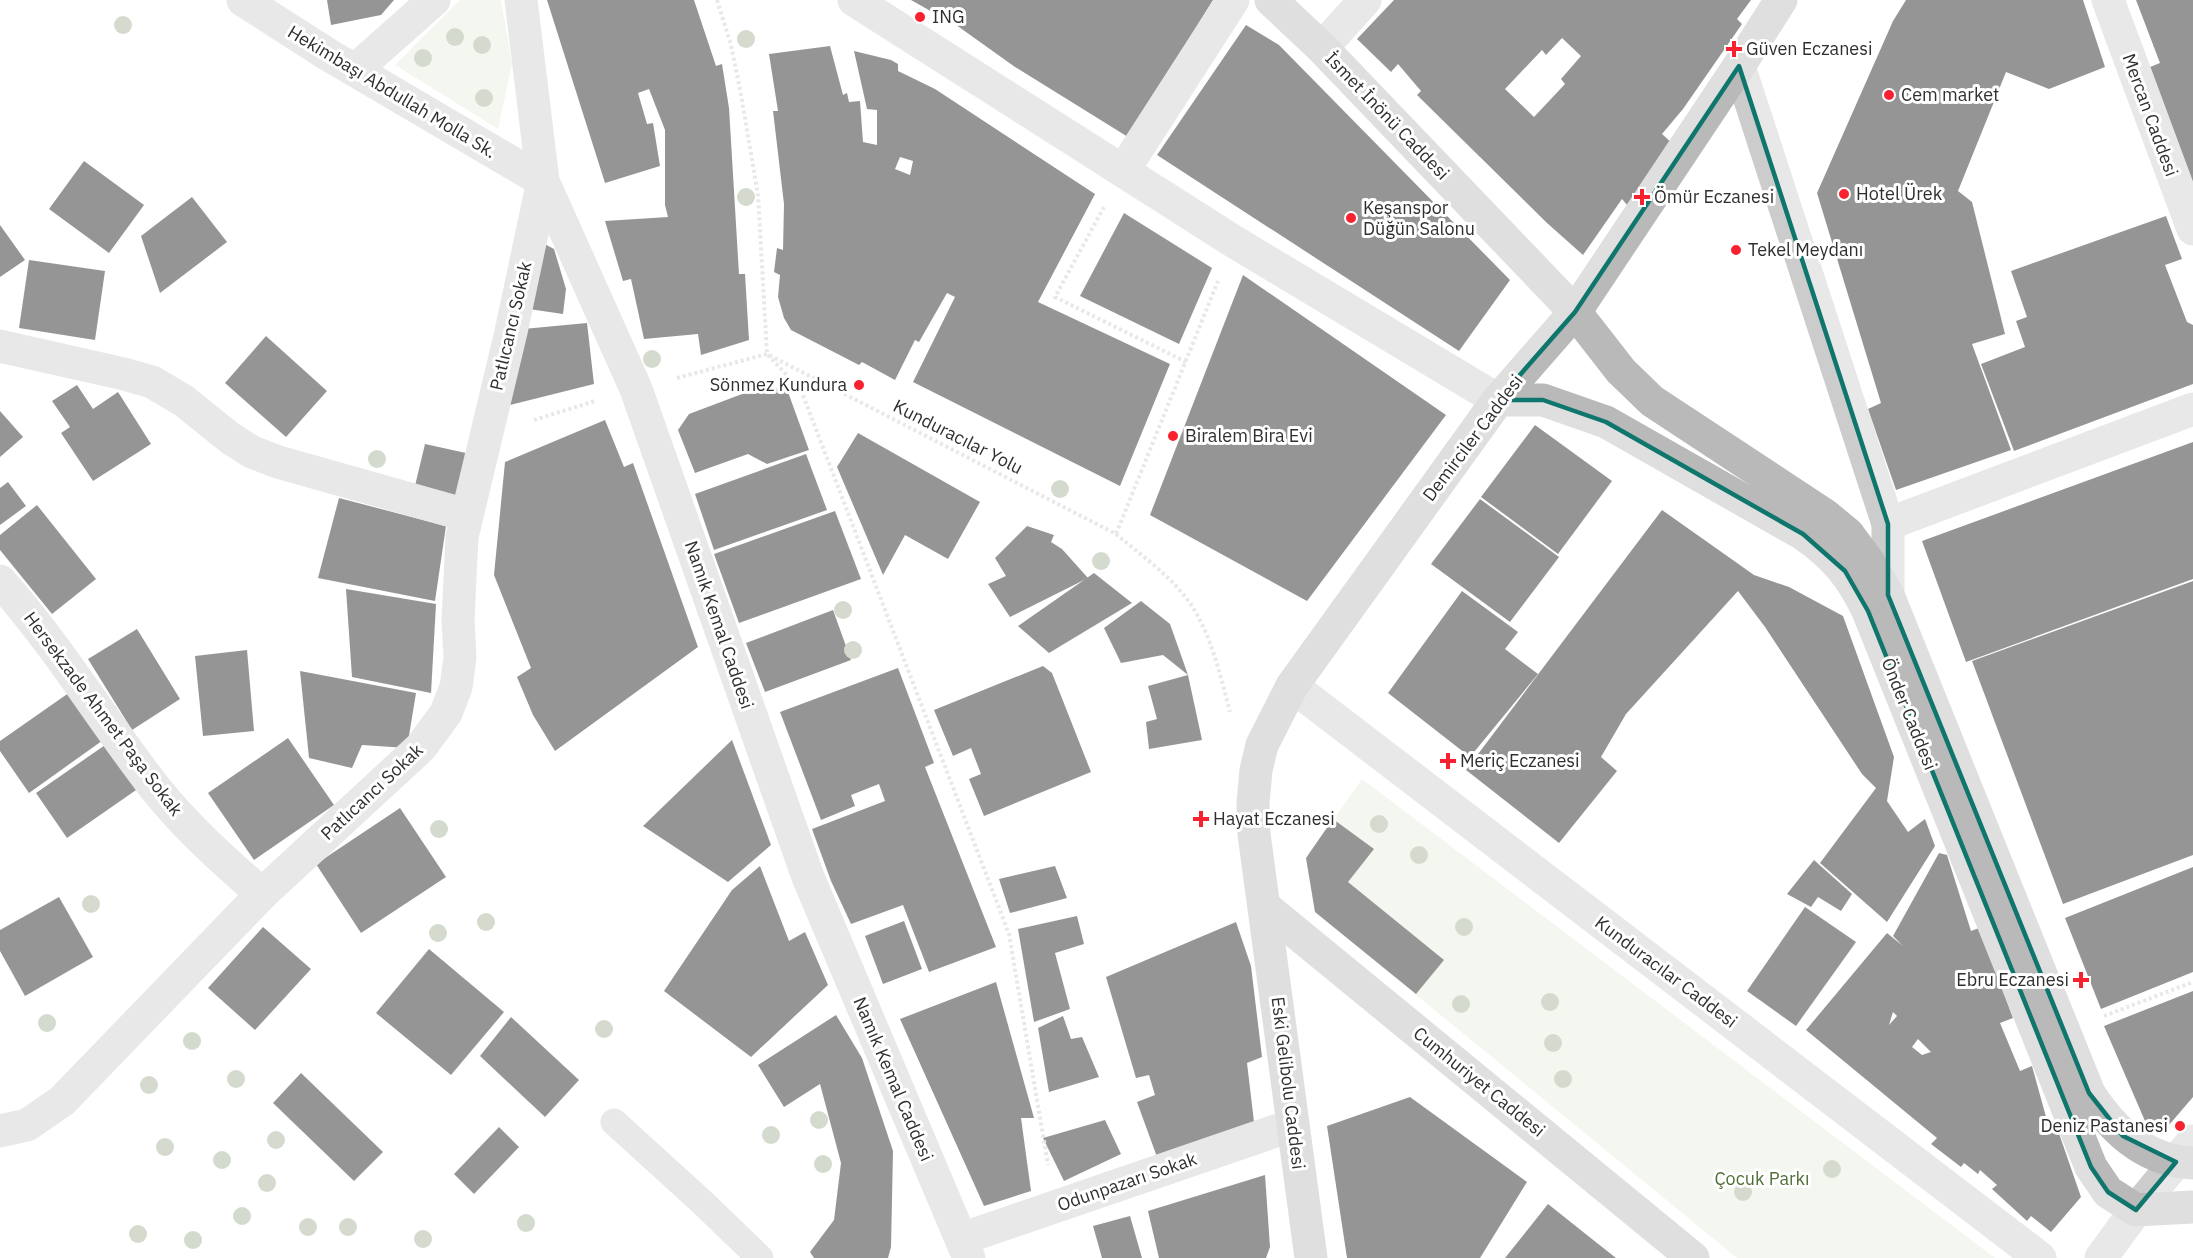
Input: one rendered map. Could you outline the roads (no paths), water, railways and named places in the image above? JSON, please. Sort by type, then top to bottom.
[{"type":"main road","name":"İsmet İnönü Caddesi","points":[[1271,0],[1322,48],[1575,312]]},
{"type":"main road","name":"Demirciler Caddesi","points":[[1265,907],[1254,834],[1252,803],[1256,770],[1262,745],[1292,686],[1498,400],[1575,312],[1781,0]]},
{"type":"main road","name":"Önder Caddesi","points":[[1575,312],[1621,371],[1652,401],[1798,496],[1848,534],[1870,564],[1888,595],[2089,1093],[2102,1113],[2123,1136],[2151,1153],[2187,1155]]},
{"type":"main road","name":"Önder Caddesi","points":[[1498,400],[1543,400],[1606,422],[1803,534],[1826,549],[1845,571],[1868,611],[2091,1167],[2108,1192],[2136,1210]]},
{"type":"main road","name":"Eski Gelibolu Caddesi","points":[[1265,907],[1311,1258]]},
{"type":"main road","name":"Cumhuriyet Caddesi","points":[[1265,907],[1693,1258]]},
{"type":"main road","points":[[2136,1210],[2193,1207]]},
{"type":"street","name":"Hekimbaşı Abdullah Molla Sk.","points":[[243,0],[275,22],[543,181]]},
{"type":"street","points":[[355,70],[434,0]]},
{"type":"street","name":"Namık Kemal Caddesi","points":[[521,0],[543,181],[636,388],[808,877],[959,1252]]},
{"type":"street","points":[[854,0],[1233,241],[1498,400]]},
{"type":"street","points":[[1123,171],[1233,0]]},
{"type":"street","points":[[1322,48],[1365,0]]},
{"type":"street","name":"Mercan Caddesi","points":[[2108,0],[2193,229]]},
{"type":"street","points":[[1739,66],[1888,524],[1888,595]]},
{"type":"street","name":"Patlıcancı Sokak","points":[[0,1131],[27,1125],[62,1101],[262,894],[421,747],[446,713],[456,687],[459,658],[460,563],[466,515],[543,181]]},
{"type":"street","points":[[0,346],[152,382],[184,401],[230,438],[252,452],[278,462],[466,515]]},
{"type":"street","points":[[1888,524],[2193,409]]},
{"type":"street","name":"Hersekzade Ahmet Paşa Sokak","points":[[0,581],[61,656],[155,787],[195,832],[262,894]]},
{"type":"street","name":"Kunduracılar Caddesi","points":[[1292,686],[2040,1258]]},
{"type":"street","name":"Odunpazarı Sokak","points":[[959,1252],[1056,1207],[1293,1125]]},
{"type":"street","points":[[2101,1258],[2136,1210],[2187,1155]]},
{"type":"lane","points":[[614,1122],[760,1258]]},
{"type":"place","name":"ING","points":[[920,17]]},
{"type":"place","name":"Güven Eczanesi","points":[[1734,49]]},
{"type":"place","name":"Cem market","points":[[1889,95]]},
{"type":"place","name":"Hotel Ürek","points":[[1844,194]]},
{"type":"place","name":"Ömür Eczanesi","points":[[1642,197]]},
{"type":"place","name":"Keşanspor Düğün Salonu","points":[[1351,218]]},
{"type":"place","name":"Tekel Meydanı","points":[[1736,250]]},
{"type":"place","name":"Sönmez Kundura","points":[[859,385]]},
{"type":"place","name":"Biralem Bira Evi","points":[[1173,436]]},
{"type":"place","name":"Meriç Eczanesi","points":[[1448,761]]},
{"type":"place","name":"Hayat Eczanesi","points":[[1201,819]]},
{"type":"place","name":"Ebru Eczanesi","points":[[2081,980]]},
{"type":"place","name":"Deniz Pastanesi","points":[[2180,1126]]},
{"type":"park label","name":"Çocuk Parkı","points":[[1762,1179]]}]
